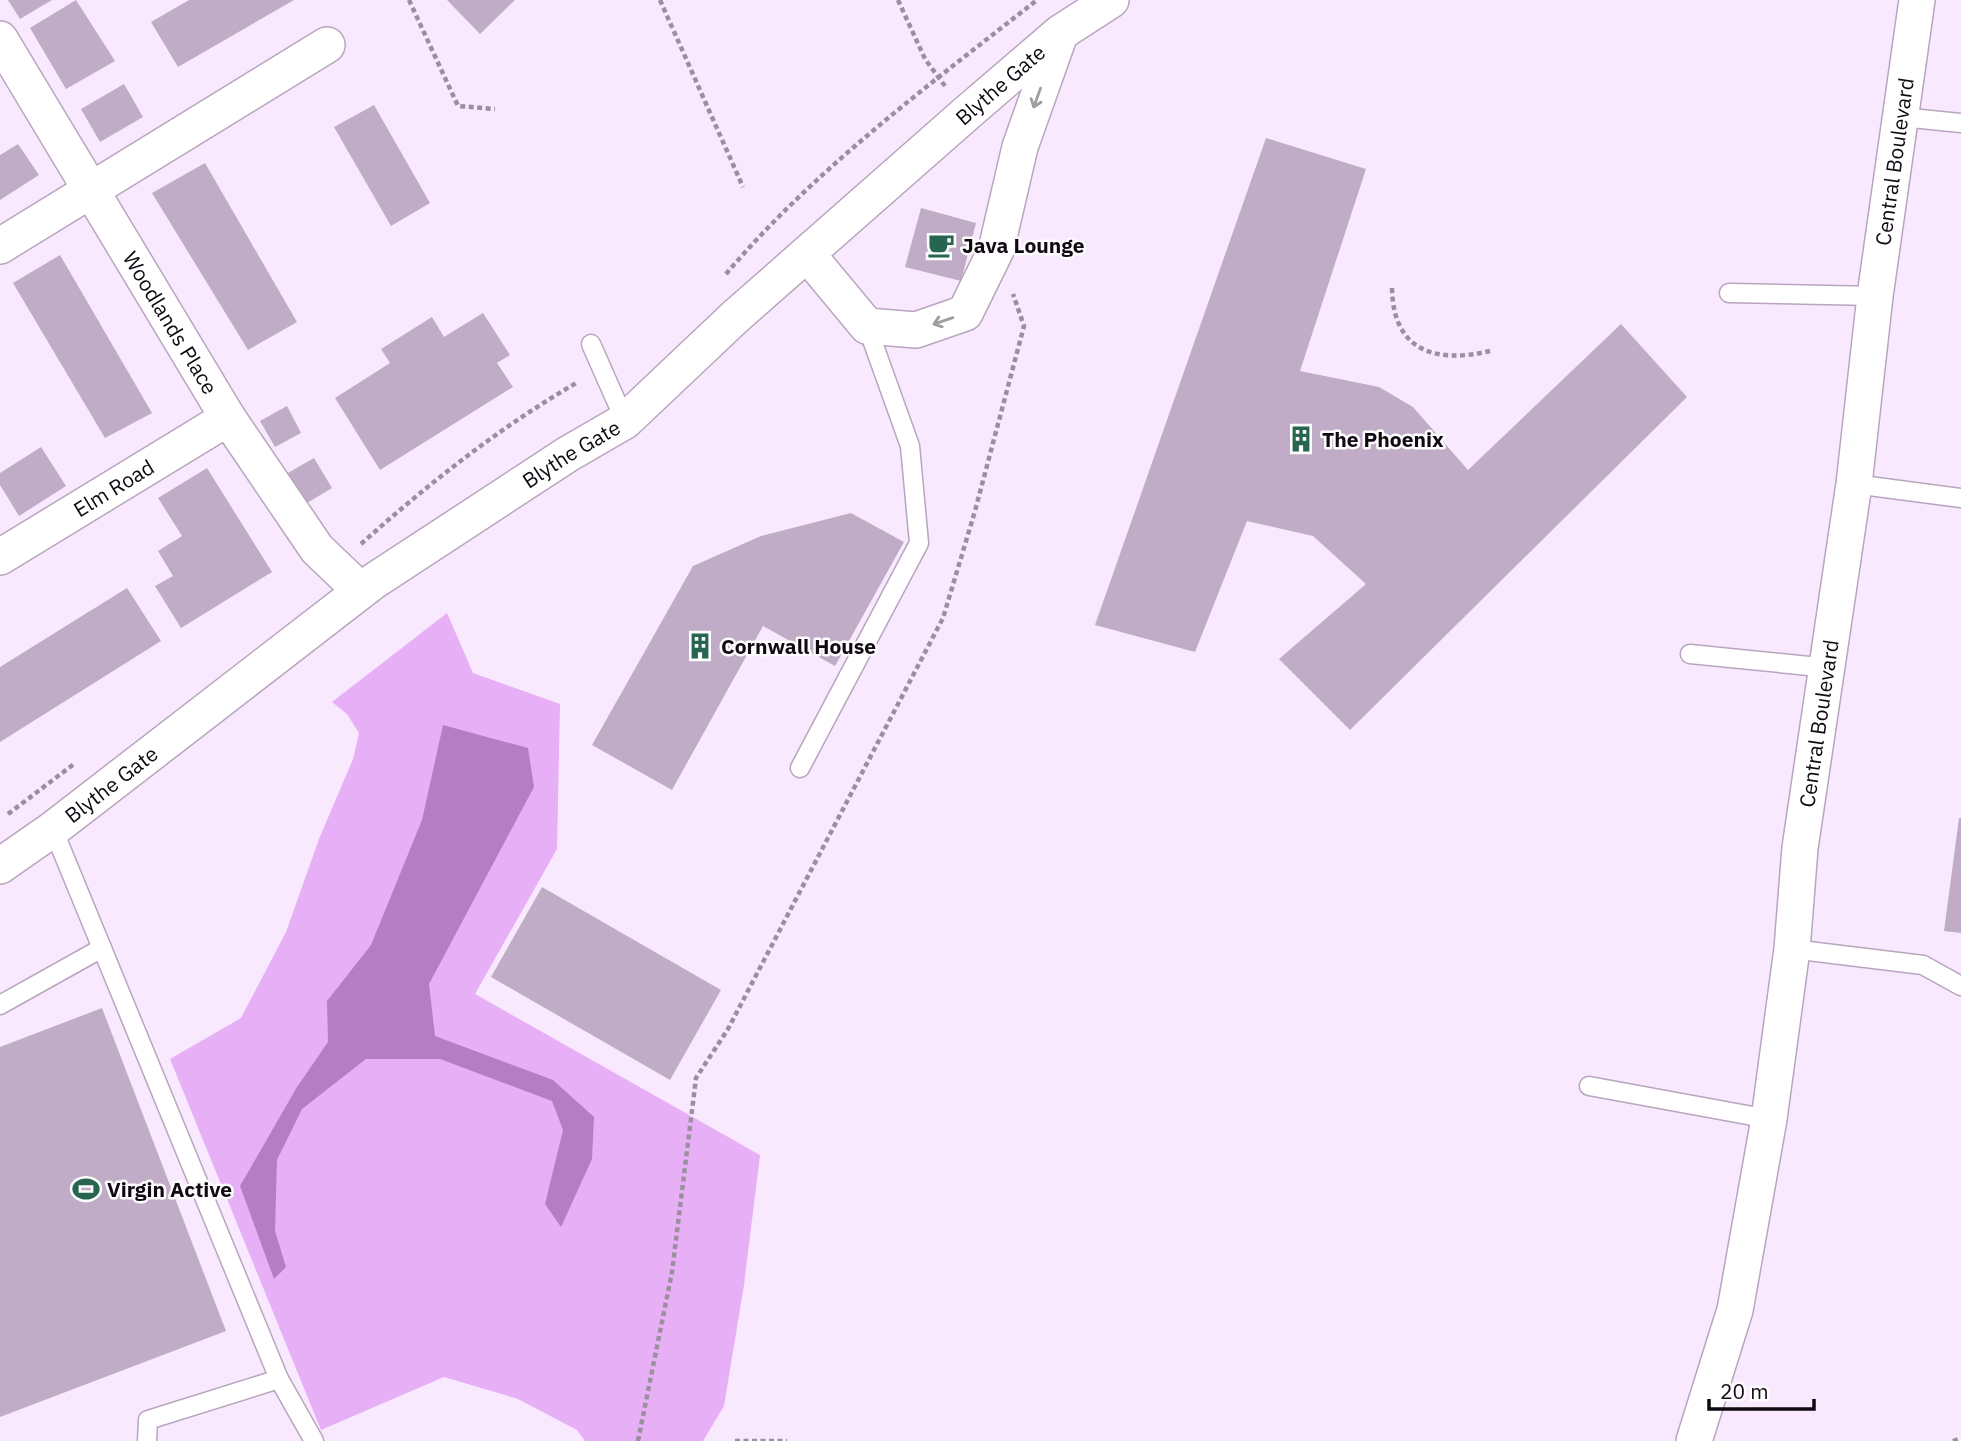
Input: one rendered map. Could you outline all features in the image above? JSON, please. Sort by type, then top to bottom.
[{"type":"street","name":"Central Boulevard","points":[[1694,1441],[1735,1310],[1769,1119],[1793,949],[1800,848],[1829,668],[1854,484],[1875,296],[1917,0]]},
{"type":"street","name":"Blythe Gate","points":[[0,866],[53,829],[361,591],[568,454],[625,421],[735,317],[808,256],[1060,33],[1105,1]]},
{"type":"street","points":[[808,256],[867,326],[916,330],[965,313],[996,250],[1020,147],[1060,33]]},
{"type":"street","name":"Woodlands Place","points":[[0,39],[228,418],[317,549],[361,591]]},
{"type":"street","points":[[0,246],[327,45]]},
{"type":"street","name":"Elm Road","points":[[0,557],[228,418]]},
{"type":"lane","points":[[1901,117],[1961,123]]},
{"type":"lane","points":[[1729,293],[1875,296]]},
{"type":"lane","points":[[800,768],[919,544],[910,446],[867,326]]},
{"type":"lane","points":[[591,344],[625,421]]},
{"type":"lane","points":[[1854,484],[1961,498]]},
{"type":"lane","points":[[1690,654],[1829,668]]},
{"type":"lane","points":[[53,829],[279,1378],[314,1441]]},
{"type":"lane","points":[[0,1005],[102,948]]},
{"type":"lane","points":[[1793,949],[1923,965],[1961,986]]},
{"type":"lane","points":[[1589,1086],[1769,1119]]},
{"type":"lane","points":[[148,1441],[148,1420],[279,1378]]},
{"type":"path","points":[[408,0],[458,106],[495,109]]},
{"type":"path","points":[[660,0],[743,187]]},
{"type":"path","points":[[719,283],[754,241],[824,174],[1037,0]]},
{"type":"path","points":[[638,1441],[672,1272],[696,1078],[728,1029],[943,618],[975,511],[1024,326],[996,250]]},
{"type":"path","points":[[1392,288],[1392,313],[1405,337],[1422,350],[1464,357],[1490,351]]},
{"type":"path","points":[[333,567],[422,489],[541,403],[603,368]]},
{"type":"path","points":[[0,820],[76,762]]},
{"type":"path","points":[[1953,1441],[1961,1438]]},
{"type":"path","points":[[735,1441],[787,1441]]},
{"type":"shaded area","points":[[447,613],[473,673],[560,704],[557,849],[475,994],[760,1155],[744,1285],[724,1406],[703,1441],[585,1441],[577,1430],[518,1399],[444,1377],[321,1430],[170,1059],[241,1018],[286,932],[319,839],[353,759],[359,733],[347,714],[332,702]]},
{"type":"shaded area","points":[[443,725],[528,748],[534,787],[429,984],[435,1036],[553,1080],[594,1117],[592,1159],[561,1227],[545,1204],[563,1130],[552,1101],[440,1059],[366,1059],[302,1109],[277,1160],[275,1231],[286,1267],[274,1279],[240,1186],[297,1087],[328,1042],[327,1001],[371,945],[422,820]]},
{"type":"building","points":[[8,0],[52,0],[20,19]]},
{"type":"building","points":[[76,0],[115,61],[66,89],[30,28]]},
{"type":"building","points":[[189,0],[294,0],[178,67],[151,22]]},
{"type":"building","points":[[447,0],[515,0],[480,34]]},
{"type":"building","points":[[124,84],[143,117],[100,142],[81,109]]},
{"type":"building","points":[[374,105],[430,203],[391,226],[334,127]]},
{"type":"building","name":"The Phoenix","points":[[1266,138],[1366,169],[1300,371],[1379,387],[1413,407],[1468,470],[1621,324],[1687,397],[1350,730],[1279,659],[1366,584],[1313,536],[1247,521],[1195,652],[1095,625]]},
{"type":"building","points":[[18,144],[39,175],[0,200],[0,155]]},
{"type":"building","points":[[205,163],[297,322],[248,350],[152,193]]},
{"type":"building","name":"Java Lounge","points":[[921,208],[976,223],[961,281],[905,267]]},
{"type":"building","points":[[60,255],[152,413],[105,438],[13,283]]},
{"type":"building","points":[[483,313],[510,355],[497,363],[513,387],[380,470],[335,398],[390,363],[381,349],[432,317],[444,337]]},
{"type":"building","points":[[287,406],[301,433],[275,447],[260,421]]},
{"type":"building","points":[[41,447],[66,486],[19,516],[0,485],[0,473]]},
{"type":"building","points":[[314,458],[332,488],[307,503],[288,473]]},
{"type":"building","points":[[207,468],[272,572],[181,628],[155,586],[173,576],[158,551],[182,536],[158,498]]},
{"type":"building","name":"Cornwall House","points":[[851,513],[904,542],[835,666],[763,626],[672,790],[592,745],[693,566],[761,536]]},
{"type":"building","points":[[127,588],[161,641],[0,742],[0,667]]},
{"type":"building","points":[[1961,818],[1961,933],[1944,931]]},
{"type":"building","points":[[542,887],[721,990],[670,1080],[491,977]]},
{"type":"building","name":"Virgin Active","points":[[102,1008],[226,1331],[0,1417],[0,1047]]},
{"type":"place","name":"Java Lounge","points":[[941,245]]},
{"type":"place","name":"The Phoenix","points":[[1301,439]]},
{"type":"place","name":"Cornwall House","points":[[700,646]]},
{"type":"place","name":"Virgin Active","points":[[86,1189]]}]
